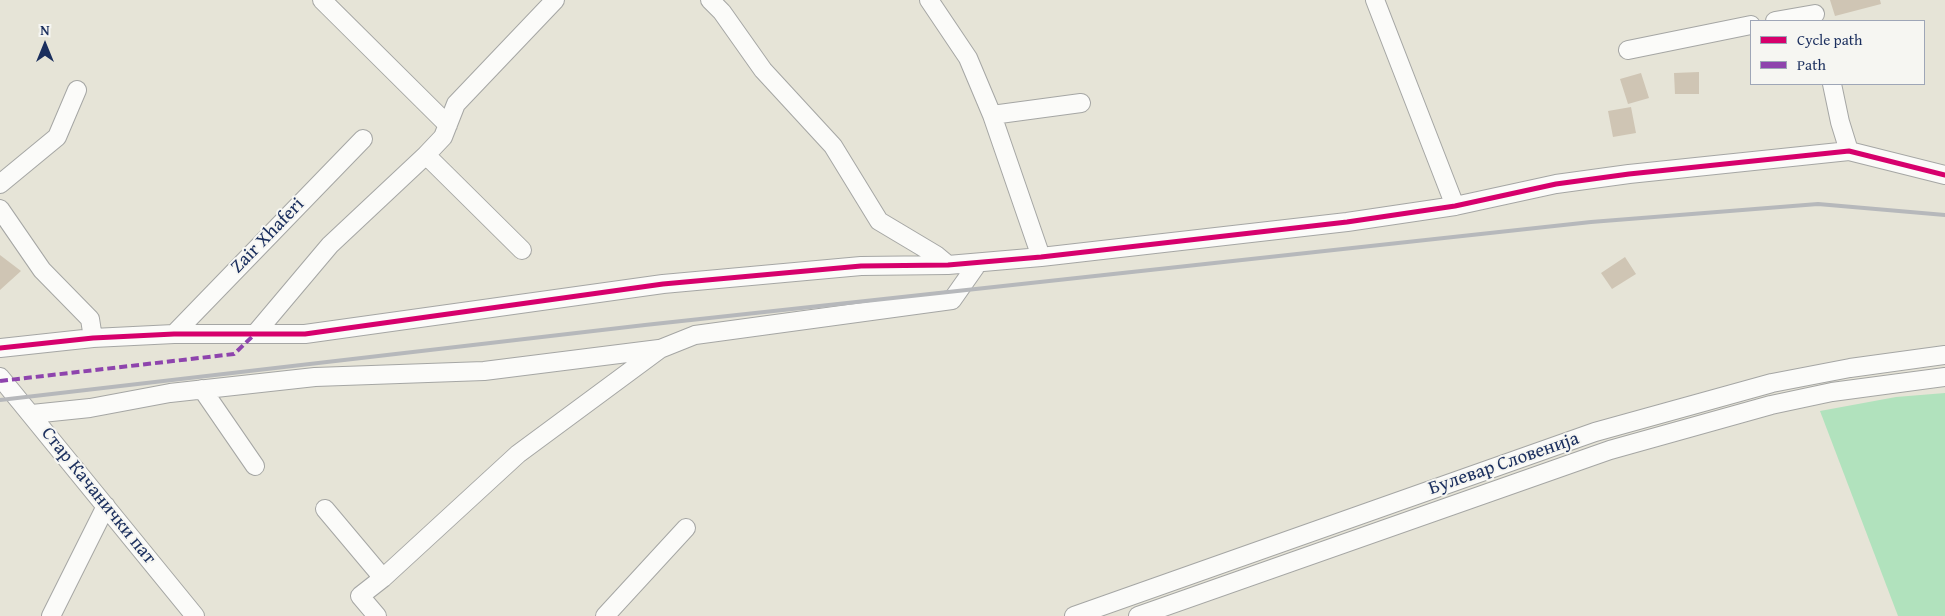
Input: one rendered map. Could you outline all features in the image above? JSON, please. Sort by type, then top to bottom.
[{"type":"street","points":[[322,0],[448,125]]},
{"type":"street","points":[[255,334],[330,245],[443,137],[456,104],[555,0]]},
{"type":"street","points":[[710,0],[722,12],[763,70],[833,146],[879,221],[936,255],[948,265]]},
{"type":"street","points":[[929,0],[968,58],[992,114],[1041,257]]},
{"type":"street","points":[[1375,0],[1455,206]]},
{"type":"street","points":[[1779,20],[1815,12]]},
{"type":"street","points":[[1628,50],[1750,25]]},
{"type":"street","points":[[1832,85],[1840,122],[1849,150]]},
{"type":"street","points":[[0,184],[57,137],[77,90]]},
{"type":"street","points":[[992,114],[1081,103]]},
{"type":"street","name":"Zair Xhaferi","points":[[174,334],[363,139]]},
{"type":"street","points":[[0,348],[94,338],[174,334],[305,334],[663,284],[861,266],[948,265],[1041,257],[1338,223],[1455,206],[1556,184],[1684,167],[1849,150],[1945,175]]},
{"type":"street","points":[[426,155],[522,250]]},
{"type":"street","points":[[0,209],[42,270],[90,319],[94,338]]},
{"type":"street","points":[[32,414],[90,408],[170,393],[315,376],[484,371],[660,349],[695,335],[952,300],[978,263]]},
{"type":"street","points":[[377,616],[360,596],[383,578],[518,454],[660,349]]},
{"type":"street","name":"Булевар Словенија","points":[[1074,616],[1595,432],[1772,383],[1850,368],[1945,355]]},
{"type":"street","name":"Стар Качанички пат","points":[[0,377],[195,616]]},
{"type":"street","name":"Булевар Словенија","points":[[1138,616],[1610,450],[1771,405],[1832,392],[1945,377]]},
{"type":"street","points":[[202,389],[255,466]]},
{"type":"street","points":[[51,616],[106,506]]},
{"type":"street","points":[[324,509],[383,578]]},
{"type":"street","points":[[605,616],[686,528]]},
{"type":"green space","points":[[1945,393],[1945,616],[1898,616],[1820,411],[1896,397]]},
{"type":"building","points":[[1830,0],[1880,0],[1881,4],[1835,16]]},
{"type":"building","points":[[1699,72],[1699,94],[1675,94],[1674,73]]},
{"type":"building","points":[[1641,73],[1649,98],[1628,104],[1620,79]]},
{"type":"building","points":[[1631,107],[1636,133],[1613,137],[1608,111]]},
{"type":"building","points":[[0,255],[21,271],[0,290]]},
{"type":"building","points":[[1625,257],[1636,274],[1612,289],[1601,273]]},
{"type":"railway","points":[[0,400],[645,325],[1591,222],[1818,204],[1945,215]]},
{"type":"marked path","points":[[0,381],[234,354],[255,334]]},
{"type":"cycle path","points":[[0,348],[93,338],[174,334],[305,334],[663,284],[861,266],[948,265],[1041,257],[1347,222],[1455,206],[1556,184],[1629,174],[1849,151],[1945,175]]}]
